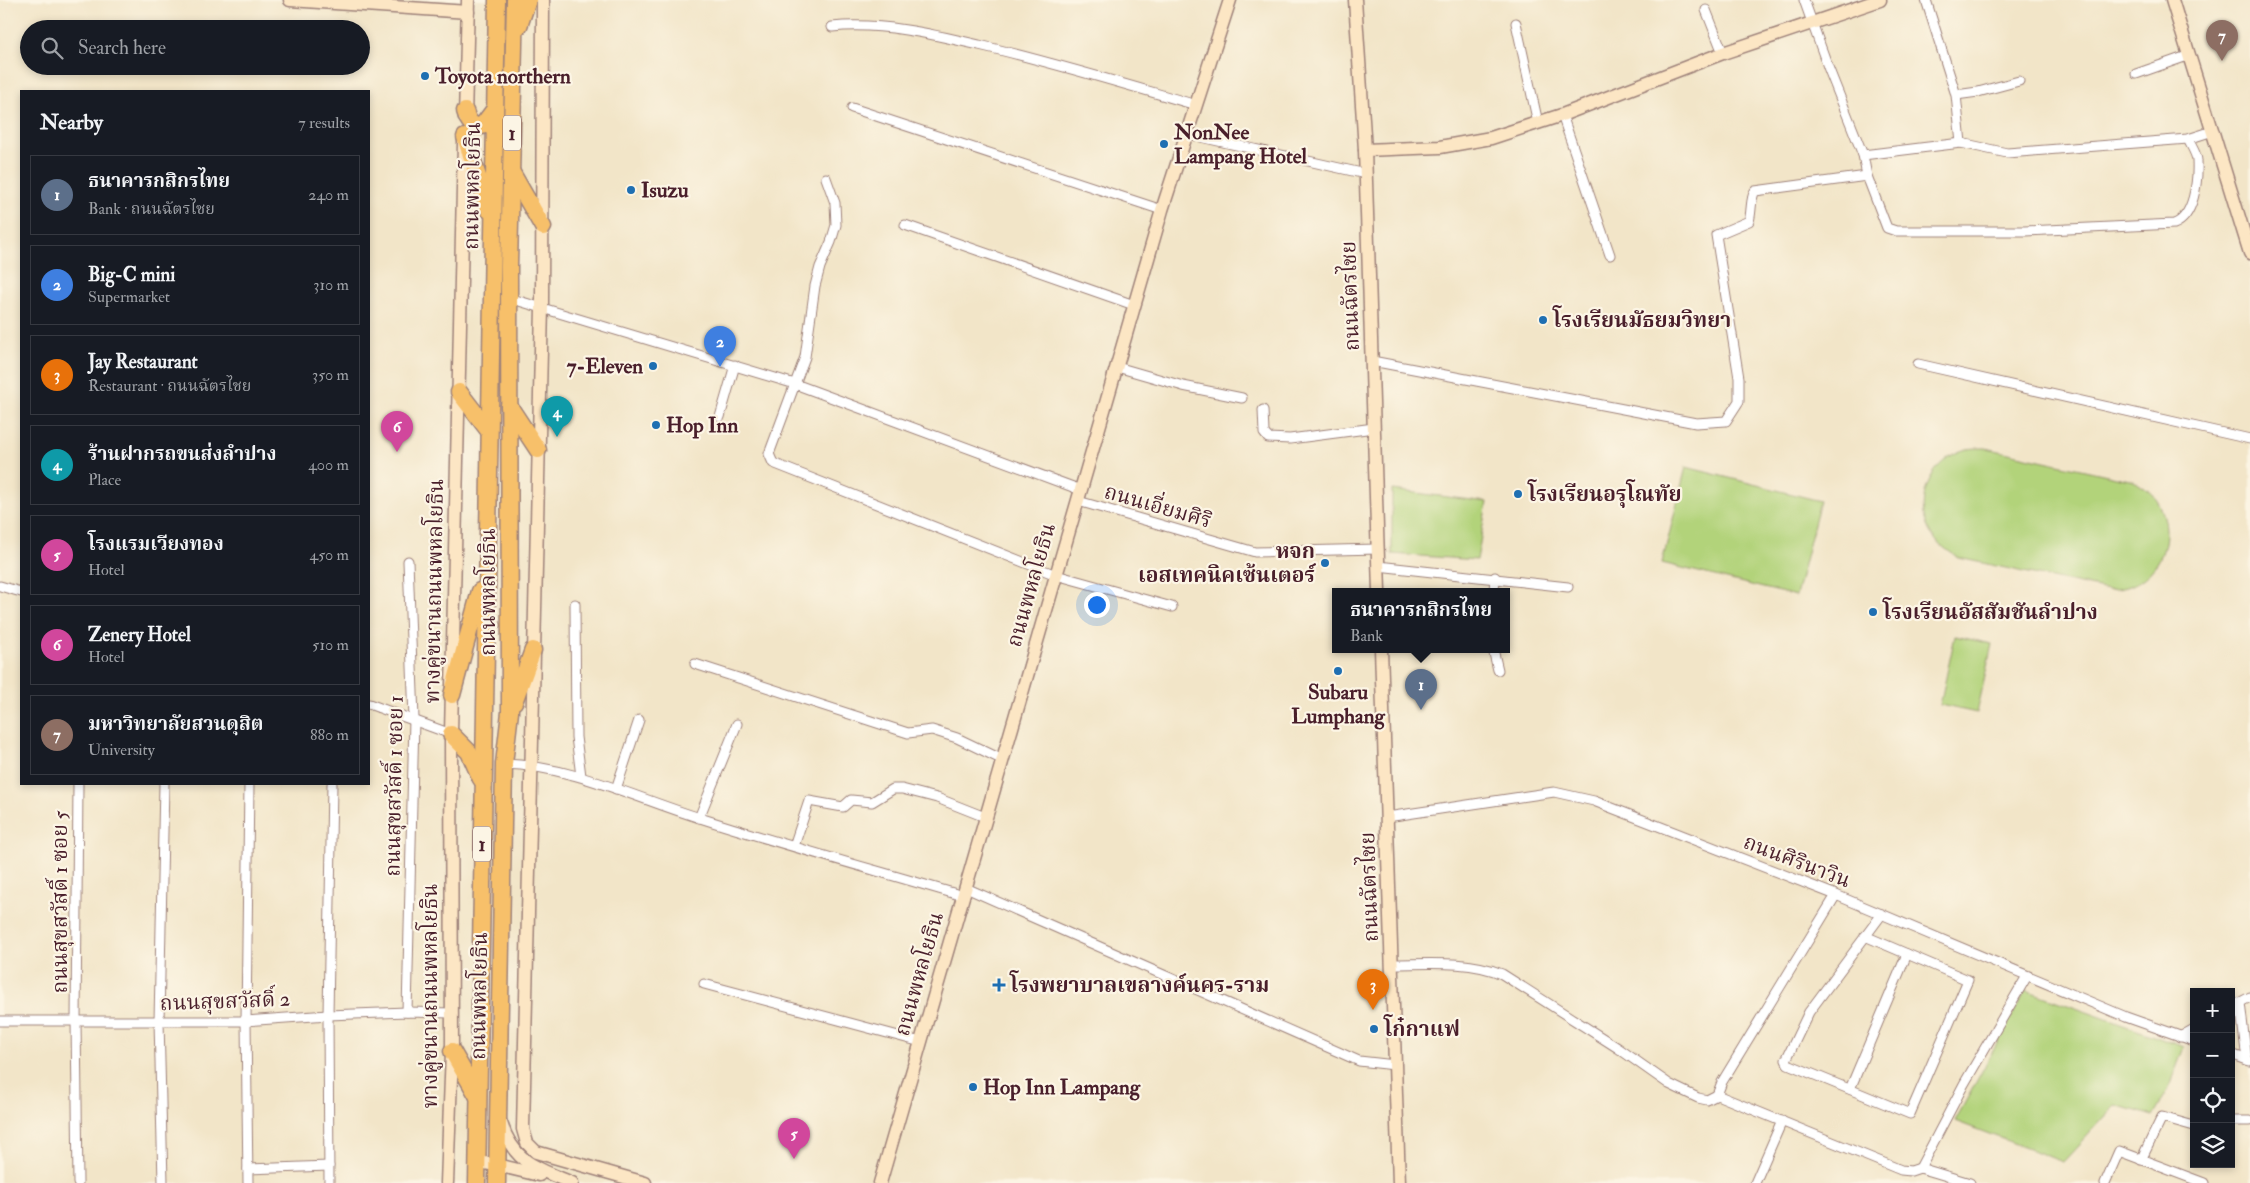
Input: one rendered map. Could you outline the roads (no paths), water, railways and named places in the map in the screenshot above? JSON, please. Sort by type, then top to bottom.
[{"type":"highway","name":"ถนนพหลโยธิน","points":[[478,1181],[497,0]]},
{"type":"highway","name":"ถนนพหลโยธิน","points":[[497,1183],[504,764],[510,712],[509,298],[515,0]]},
{"type":"highway","points":[[514,38],[528,0]]},
{"type":"highway","points":[[465,112],[468,120],[473,125],[482,126],[494,110]]},
{"type":"highway","points":[[465,136],[493,221]]},
{"type":"highway","points":[[511,171],[543,222]]},
{"type":"highway","points":[[492,298],[509,298]]},
{"type":"highway","points":[[459,392],[489,431]]},
{"type":"highway","points":[[510,406],[538,450]]},
{"type":"highway","points":[[452,694],[487,567]]},
{"type":"highway","points":[[510,712],[534,650]]},
{"type":"highway","points":[[451,734],[469,752],[483,784]]},
{"type":"highway","points":[[452,1051],[478,1097]]},
{"type":"main road","points":[[290,0],[468,6]]},
{"type":"main road","name":"1","points":[[543,0],[542,307],[523,1130],[527,1143],[536,1152],[548,1157],[645,1183]]},
{"type":"main road","name":"ถนนพหลโยธิน","points":[[880,1183],[1162,210],[1230,0]]},
{"type":"main road","name":"ถนนฉัตรไชย","points":[[1356,0],[1366,174],[1379,588]]},
{"type":"main road","points":[[1365,150],[1440,146],[1491,138],[1562,115],[1812,21],[1880,0]]},
{"type":"main road","points":[[2172,0],[2250,253]]},
{"type":"main road","name":"ทางคู่ขนานถนนพหลโยธิน","points":[[447,1183],[452,1051],[451,734],[468,6]]},
{"type":"main road","name":"ถนนฉัตรไชย","points":[[1381,653],[1399,1183]]},
{"type":"main road","points":[[498,1116],[506,1139],[519,1158],[530,1166],[571,1183]]},
{"type":"main road","points":[[478,1162],[571,1183]]},
{"type":"main road","points":[[478,1181],[497,1183]]},
{"type":"street","points":[[1804,0],[1863,154],[1867,176],[1887,228],[1896,231],[2025,231],[2174,224],[2182,221],[2187,214],[2196,182],[2197,159],[2188,139]]},
{"type":"street","points":[[1926,0],[1956,95],[1961,143]]},
{"type":"street","points":[[1706,10],[1723,53]]},
{"type":"street","points":[[1516,23],[1538,123]]},
{"type":"street","points":[[832,27],[848,25],[927,33],[1030,56],[1196,105]]},
{"type":"street","points":[[2136,74],[2190,56]]},
{"type":"street","points":[[1956,95],[1978,92],[2019,81]]},
{"type":"street","points":[[852,108],[1162,210]]},
{"type":"street","points":[[1562,115],[1610,255]]},
{"type":"street","points":[[1863,154],[1961,143],[2007,153],[2188,139],[2213,131]]},
{"type":"street","points":[[1187,134],[1366,174]]},
{"type":"street","points":[[1372,361],[1696,423],[1726,421],[1739,402],[1739,378],[1716,235],[1748,221],[1752,213],[1752,195],[1755,192],[1867,176]]},
{"type":"street","points":[[826,178],[835,203],[836,225],[820,267],[805,357],[770,454],[773,463],[1056,575],[1172,607]]},
{"type":"street","points":[[905,225],[1134,305]]},
{"type":"street","name":"ถนนเอี่ยมศิริ","points":[[509,298],[795,384],[1079,496],[1255,552],[1378,549]]},
{"type":"street","points":[[1918,364],[2250,439]]},
{"type":"street","points":[[720,417],[735,366]]},
{"type":"street","points":[[1117,366],[1182,386],[1242,398]]},
{"type":"street","points":[[1263,410],[1264,433],[1268,438],[1290,439],[1374,428]]},
{"type":"street","name":"ถนนสุขสวัสดิ์ 1 ซอย 1","points":[[407,1012],[414,719],[408,561]]},
{"type":"street","points":[[1378,566],[1495,577],[1568,587]]},
{"type":"street","points":[[1494,588],[1495,577]]},
{"type":"street","points":[[0,586],[20,592]]},
{"type":"street","points":[[574,604],[576,737],[581,776]]},
{"type":"street","points":[[1494,653],[1498,670]]},
{"type":"street","points":[[695,664],[908,733],[932,730],[957,738],[1003,760]]},
{"type":"street","points":[[370,704],[451,734]]},
{"type":"street","points":[[616,789],[640,720]]},
{"type":"street","points":[[699,818],[737,724]]},
{"type":"street","points":[[504,764],[531,765],[581,776],[699,818],[964,892],[1358,1061],[1395,1065]]},
{"type":"street","name":"ถนนสุขสวัสดิ์ 1 ซอย 5","points":[[78,785],[76,1021],[78,1183]]},
{"type":"street","points":[[162,1183],[159,1021],[164,785]]},
{"type":"street","points":[[248,1183],[246,1021],[249,785]]},
{"type":"street","points":[[329,1183],[328,1014],[332,785]]},
{"type":"street","points":[[794,846],[808,801],[842,807],[851,800],[872,802],[893,789],[902,789],[938,798],[986,817]]},
{"type":"street","name":"ถนนศิรินาวิน","points":[[1387,817],[1554,792],[1594,801],[1836,895],[2026,976],[2126,1017],[2190,1041]]},
{"type":"street","points":[[1392,964],[1441,964],[1491,969],[1502,974],[1618,1048],[1669,1084],[1686,1093],[1707,1100],[1717,1095],[1722,1082],[1836,895]]},
{"type":"street","points":[[1865,936],[1968,980],[1910,1114],[1788,1064],[1786,1060],[1809,1012],[1865,936],[1882,914]]},
{"type":"street","points":[[1850,1089],[1907,954]]},
{"type":"street","points":[[1920,1168],[1964,1084],[2026,976]]},
{"type":"street","points":[[704,984],[921,1042]]},
{"type":"street","points":[[2248,1060],[2235,1005],[2250,997]]},
{"type":"street","name":"ถนนสุขสวัสดิ์ 2","points":[[0,1021],[246,1021],[328,1014],[452,1013]]},
{"type":"street","points":[[2180,1037],[2190,1031]]},
{"type":"street","points":[[2235,1055],[2248,1060]]},
{"type":"street","points":[[1717,1095],[1901,1170],[1911,1171],[1920,1168],[1970,1183]]},
{"type":"street","points":[[2141,1160],[2162,1117],[2190,1125]]},
{"type":"street","points":[[1755,1183],[1782,1121]]},
{"type":"street","points":[[2235,1121],[2250,1121]]},
{"type":"street","points":[[2105,1183],[2119,1151],[2204,1183]]},
{"type":"street","points":[[248,1169],[329,1166]]},
{"type":"place","name":"มหาวิทยาลัยสวนดุสิต","points":[[2222,61]]},
{"type":"place","name":"Toyota northern","points":[[425,76]]},
{"type":"place","name":"NonNee Lampang Hotel","points":[[1164,144]]},
{"type":"place","name":"Isuzu","points":[[631,190]]},
{"type":"place","name":"โรงเรียนมัธยมวิทยา","points":[[1543,320]]},
{"type":"place","name":"7-Eleven","points":[[653,366]]},
{"type":"place","name":"Big-C mini","points":[[720,367]]},
{"type":"place","name":"Hop Inn","points":[[656,425]]},
{"type":"place","name":"ร้านฝากรถขนส่งลำปาง","points":[[557,437]]},
{"type":"place","name":"Zenery Hotel","points":[[397,452]]},
{"type":"place","name":"โรงเรียนอรุโณทัย","points":[[1518,494]]},
{"type":"place","name":"หจก เอสเทคนิคเซ้นเตอร์","points":[[1325,563]]},
{"type":"place","name":"โรงเรียนอัสสัมชันลำปาง","points":[[1873,612]]},
{"type":"place","name":"Subaru Lumphang","points":[[1338,671]]},
{"type":"place","name":"ธนาคารกสิกรไทย","points":[[1421,710]]},
{"type":"place","name":"โรงพยาบาลเขลางค์นคร-ราม","points":[[999,985]]},
{"type":"place","name":"Jay Restaurant","points":[[1373,1010]]},
{"type":"place","name":"โก๋กาแฟ","points":[[1374,1029]]},
{"type":"place","name":"Hop Inn Lampang","points":[[973,1087]]},
{"type":"place","name":"โรงแรมเวียงทอง","points":[[794,1159]]}]
